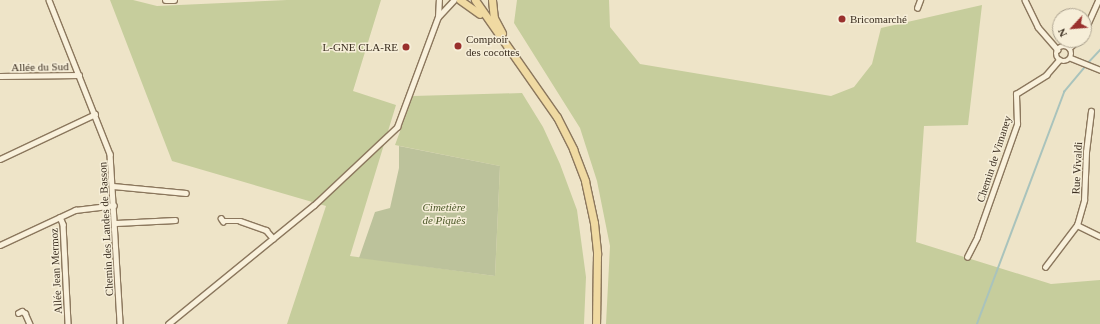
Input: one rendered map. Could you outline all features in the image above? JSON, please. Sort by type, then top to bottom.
[{"type":"main road","points":[[166,0],[174,0]]},
{"type":"main road","points":[[460,0],[485,18]]},
{"type":"main road","points":[[474,0],[485,18],[516,58],[557,118],[573,149],[585,181],[594,223],[597,254],[596,324]]},
{"type":"main road","points":[[492,0],[494,18],[516,58]]},
{"type":"street","name":"Chemin des Landes de Basson","points":[[49,0],[110,154],[116,223],[120,324]]},
{"type":"street","points":[[168,324],[314,205],[397,127],[438,17],[439,0]]},
{"type":"street","points":[[438,17],[454,0]]},
{"type":"street","points":[[917,8],[920,0]]},
{"type":"street","points":[[1025,0],[1040,30],[1058,50]]},
{"type":"street","points":[[1092,14],[1098,0]]},
{"type":"street","points":[[1058,50],[1069,48],[1071,58]]},
{"type":"street","points":[[1058,50],[1057,56],[1060,60],[1064,62],[1071,58]]},
{"type":"street","points":[[1071,58],[1084,65],[1100,70]]},
{"type":"street","name":"Chemin de Vimaney","points":[[967,257],[977,238],[1017,124],[1016,94],[1046,75],[1060,60]]},
{"type":"street","name":"Allée du Sud","points":[[1,77],[79,75]]},
{"type":"street","name":"Rue Vivaldi","points":[[1045,267],[1077,225],[1084,200],[1086,152],[1091,112]]},
{"type":"street","points":[[0,159],[94,114]]},
{"type":"street","points":[[113,186],[186,193]]},
{"type":"street","points":[[0,245],[60,217],[89,206],[114,205]]},
{"type":"street","name":"Allée Jean Mermoz","points":[[60,217],[63,224],[68,324]]},
{"type":"street","points":[[221,218],[223,221],[240,222],[266,230],[273,238]]},
{"type":"street","points":[[116,223],[175,220]]},
{"type":"street","points":[[1077,225],[1100,236]]},
{"type":"street","points":[[18,313],[22,311],[25,313],[30,324]]},
{"type":"green space","points":[[110,0],[133,0],[157,6],[287,0],[381,0],[353,91],[396,105],[350,256],[495,276],[500,166],[395,145],[413,96],[522,93],[543,127],[560,164],[577,210],[586,277],[584,324],[287,324],[326,206],[172,161]]},
{"type":"green space","points":[[517,0],[609,0],[610,27],[640,64],[831,96],[854,87],[872,64],[881,28],[982,5],[968,125],[924,126],[916,242],[1051,284],[1100,280],[1100,324],[606,324],[610,246],[597,181],[580,128],[514,23]]},
{"type":"green space","name":"Cimetière de Piquès","points":[[399,146],[500,166],[495,276],[359,258],[375,212],[390,208],[399,168]]},
{"type":"waterway","points":[[1088,63],[1100,50]]},
{"type":"waterway","points":[[977,324],[1064,92],[1086,66]]},
{"type":"place","name":"Bricomarché","points":[[842,19]]},
{"type":"place","name":"Comptoir des cocottes","points":[[458,46]]},
{"type":"place","name":"L-GNE CLA-RE","points":[[406,47]]}]
